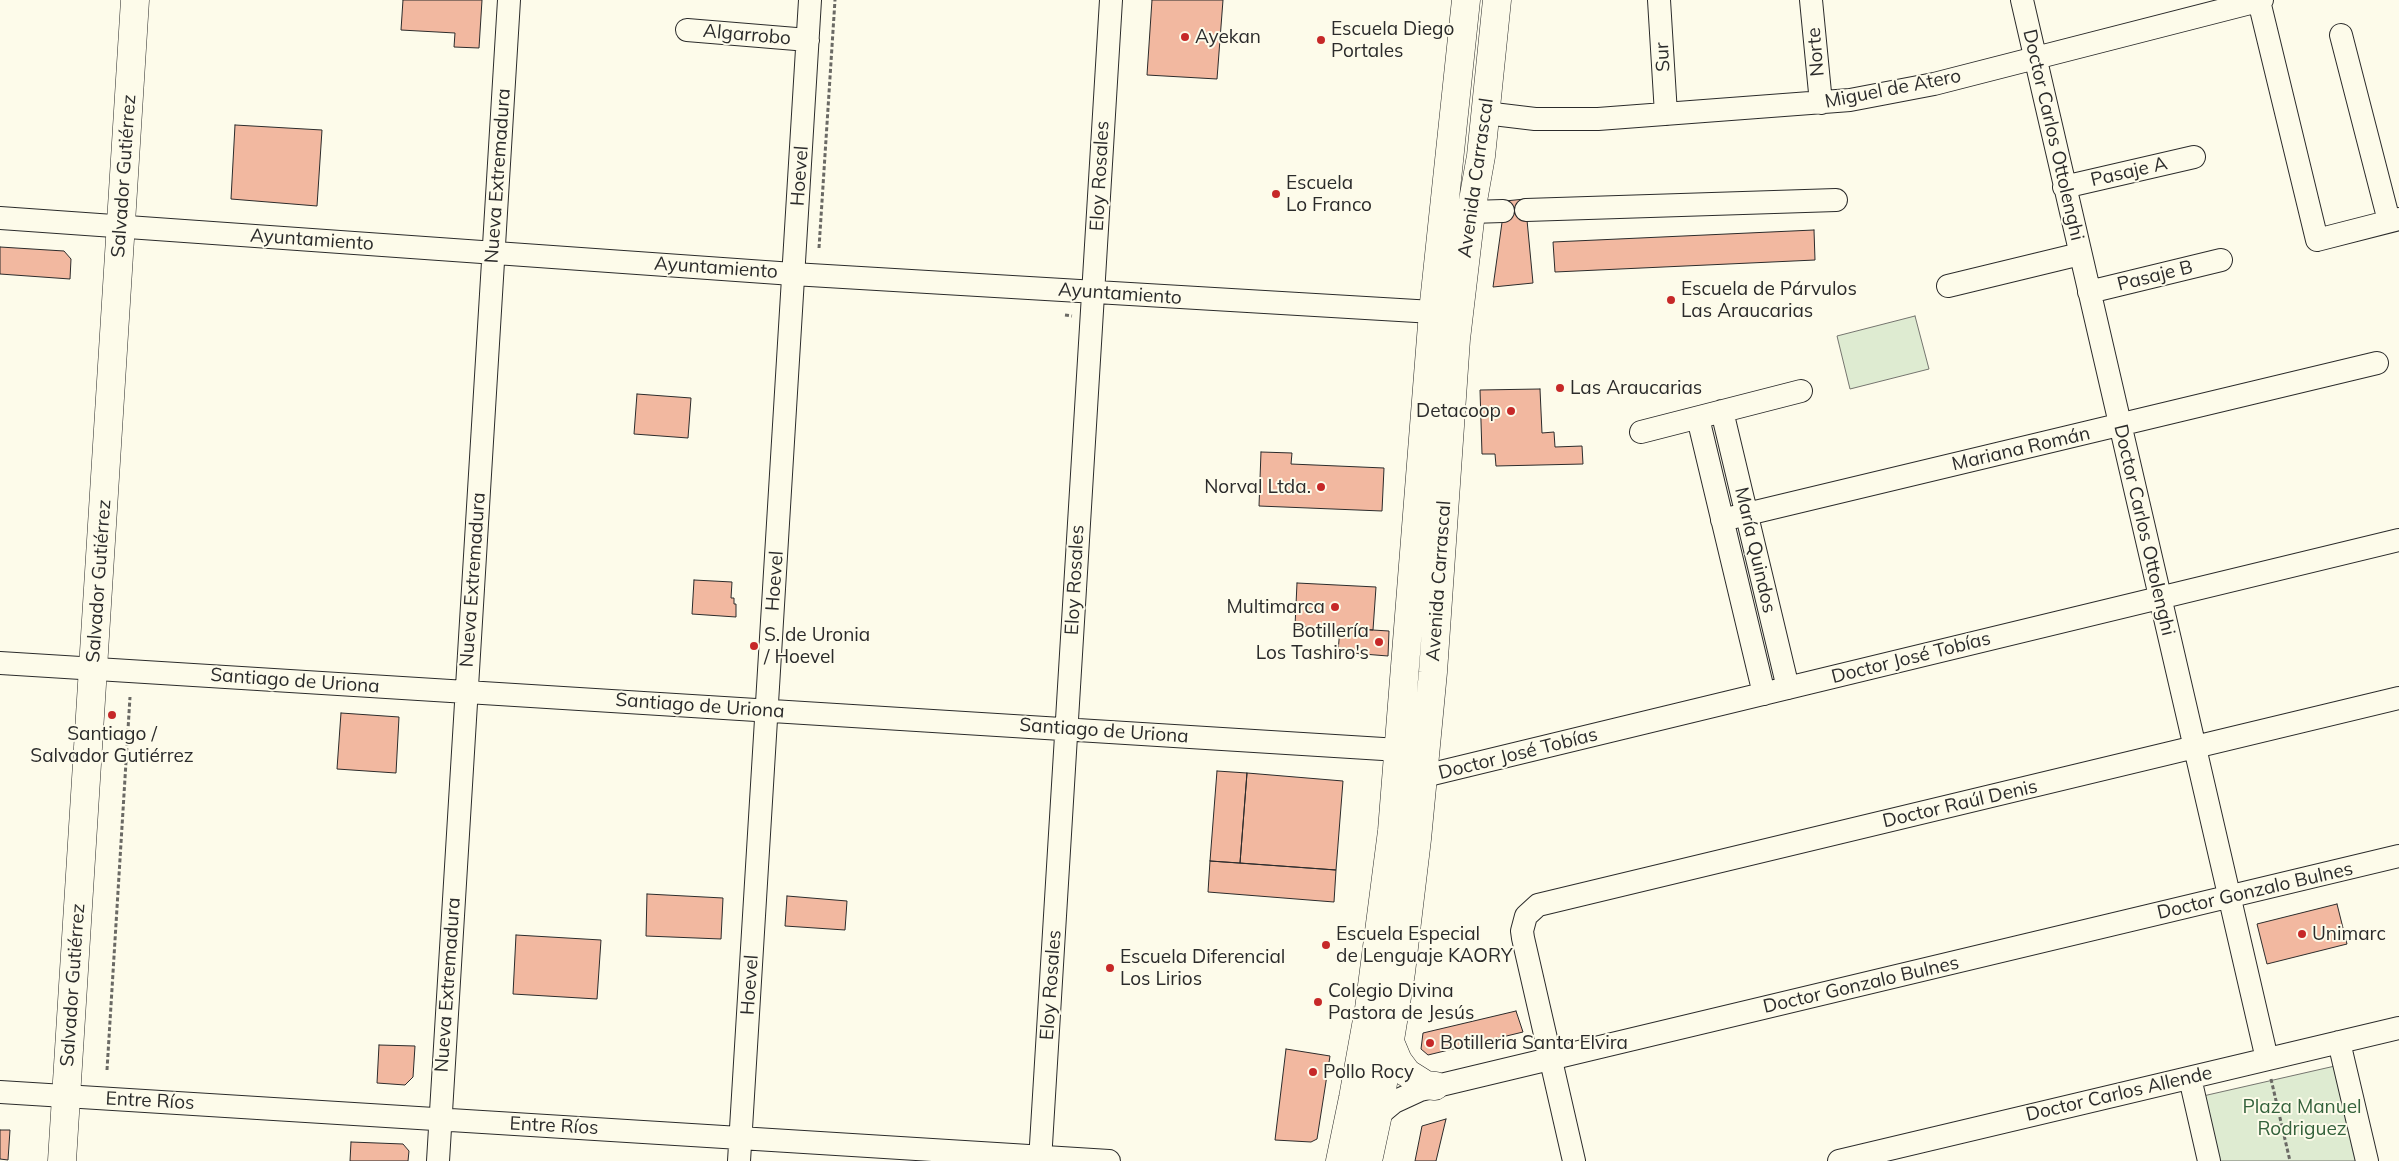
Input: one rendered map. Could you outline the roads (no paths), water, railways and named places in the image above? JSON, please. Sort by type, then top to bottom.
[{"type":"main road","name":"Salvador Gutiérrez","points":[[62,1161],[135,0]]},
{"type":"main road","name":"Avenida Carrascal","points":[[1336,1158],[1354,1098],[1370,1000],[1392,831],[1433,312],[1466,0]]},
{"type":"main road","name":"Avenida Carrascal","points":[[1368,1161],[1390,1042],[1410,901],[1424,776],[1451,393],[1471,212],[1481,156],[1497,0]]},
{"type":"main road","points":[[1390,1042],[1398,1061],[1407,1073],[1421,1082],[1435,1086]]},
{"type":"street","name":"Nueva Extremadura","points":[[438,1161],[510,0]]},
{"type":"street","name":"Hoevel","points":[[739,1161],[810,0]]},
{"type":"street","name":"Eloy Rosales","points":[[1040,1159],[1111,0]]},
{"type":"street","name":"Sur","points":[[1659,0],[1666,114]]},
{"type":"street","name":"Norte","points":[[1811,0],[1821,103]]},
{"type":"street","name":"Doctor Carlos Ottolenghi","points":[[2022,0],[2267,1059]]},
{"type":"street","name":"Miguel de Atero","points":[[1485,114],[1558,120],[1821,103],[1907,90],[2261,0]]},
{"type":"street","points":[[2261,0],[2317,240],[2394,220],[2342,34]]},
{"type":"street","name":"Algarrobo","points":[[687,30],[808,40]]},
{"type":"street","name":"Pasaje A","points":[[2064,186],[2194,156]]},
{"type":"street","points":[[1526,210],[1836,200]]},
{"type":"street","points":[[1471,212],[1503,211]]},
{"type":"street","name":"Ayuntamiento","points":[[0,218],[794,274],[1433,312]]},
{"type":"street","points":[[1948,286],[2080,254]]},
{"type":"street","name":"Pasaje B","points":[[2089,292],[2221,260]]},
{"type":"street","name":"Mariana Román","points":[[1722,520],[2377,363]]},
{"type":"street","points":[[1641,432],[1801,391]]},
{"type":"street","name":"María Quindos","points":[[1722,411],[1788,688]]},
{"type":"street","name":"María Quindos","points":[[1698,418],[1764,694]]},
{"type":"street","name":"Doctor José Tobías","points":[[1424,776],[2399,540]]},
{"type":"street","name":"Santiago de Uriona","points":[[0,662],[1399,750]]},
{"type":"street","name":"Doctor Raúl Denis","points":[[1550,1059],[1522,931],[1526,916],[1538,905],[2399,698]]},
{"type":"street","name":"Doctor Gonzalo Bulnes","points":[[1336,1158],[1378,1114],[1403,1097],[1435,1086],[2399,856]]},
{"type":"street","name":"Doctor Carlos Allende","points":[[1839,1161],[2399,1028]]},
{"type":"street","points":[[2339,1042],[2368,1161]]},
{"type":"street","points":[[1550,1059],[1574,1161]]},
{"type":"street","points":[[2190,1078],[2209,1161]]},
{"type":"street","name":"Entre Ríos","points":[[0,1092],[740,1137],[1040,1159],[1108,1161]]},
{"type":"place","name":"Ayekan","points":[[1185,37]]},
{"type":"place","name":"Escuela Diego Portales","points":[[1321,40]]},
{"type":"place","name":"Escuela Lo Franco","points":[[1276,194]]},
{"type":"place","name":"Escuela de Párvulos Las Araucarias","points":[[1671,300]]},
{"type":"place","name":"Las Araucarias","points":[[1560,388]]},
{"type":"place","name":"Detacoop","points":[[1511,411]]},
{"type":"place","name":"Norval Ltda.","points":[[1321,487]]},
{"type":"place","name":"Multimarca","points":[[1335,607]]},
{"type":"place","name":"Botillería Los Tashiro's","points":[[1379,642]]},
{"type":"place","name":"S. de Uronia / Hoevel","points":[[754,646]]},
{"type":"place","name":"Santiago / Salvador Gutiérrez","points":[[112,715]]},
{"type":"place","name":"Unimarc","points":[[2302,934]]},
{"type":"place","name":"Escuela Especial de Lenguaje KAORY","points":[[1326,945]]},
{"type":"place","name":"Escuela Diferencial Los Lirios","points":[[1110,968]]},
{"type":"place","name":"Colegio Divina Pastora de Jesús","points":[[1318,1002]]},
{"type":"place","name":"Botilleria Santa Elvira","points":[[1430,1043]]},
{"type":"place","name":"Pollo Rocy","points":[[1313,1072]]},
{"type":"park label","name":"Plaza Manuel Rodriguez","points":[[2302,1118]]}]
